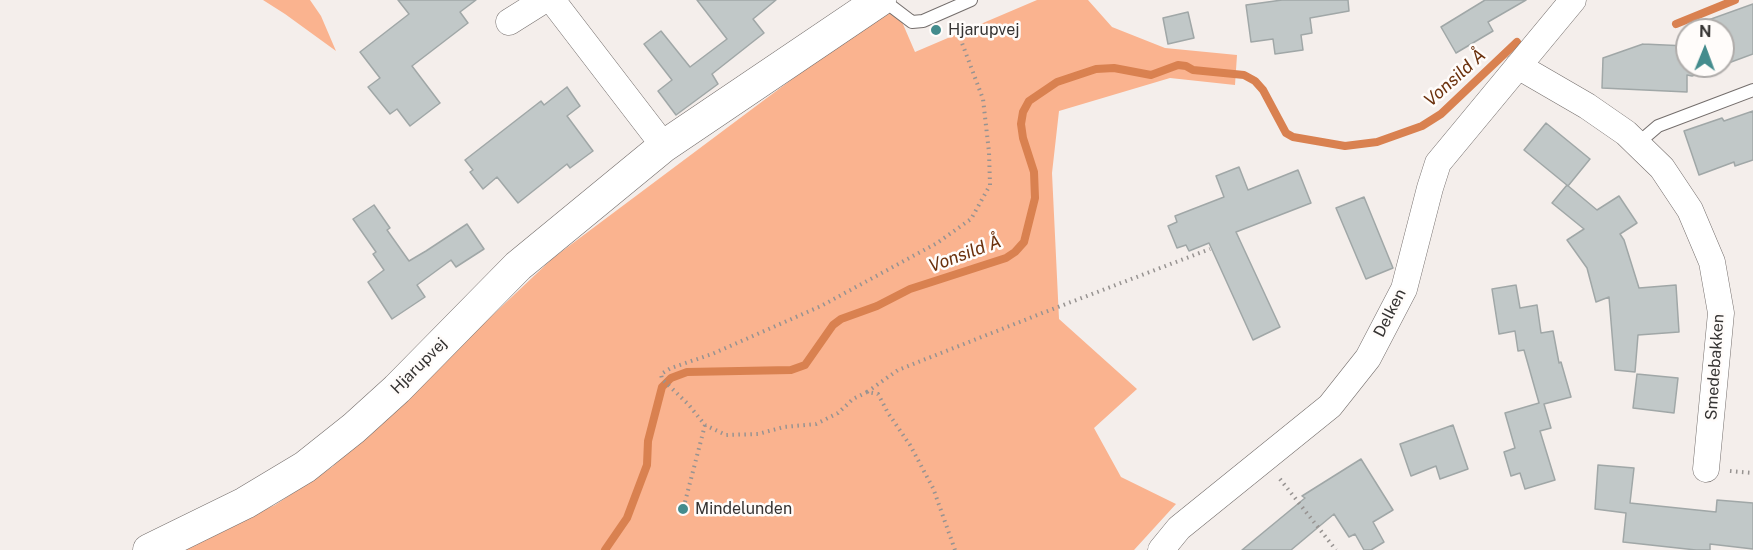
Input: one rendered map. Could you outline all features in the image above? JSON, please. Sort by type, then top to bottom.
[{"type":"street","points":[[509,22],[544,0]]},
{"type":"street","points":[[552,0],[664,146]]},
{"type":"street","name":"Hjarupvej","points":[[149,550],[245,503],[305,467],[354,428],[397,389],[518,266],[664,146],[881,0]]},
{"type":"street","name":"Delken","points":[[1161,550],[1179,528],[1330,406],[1368,358],[1404,289],[1438,163],[1573,0]]},
{"type":"street","name":"Smedebakken","points":[[1518,66],[1587,106],[1626,133],[1662,168],[1690,210],[1712,262],[1720,313],[1706,469]]},
{"type":"lane","points":[[881,0],[912,22],[923,21],[971,0]]},
{"type":"lane","points":[[1637,144],[1658,126],[1753,90]]},
{"type":"path","points":[[949,9],[983,99],[989,152],[990,185],[971,219],[937,243],[821,306],[661,374],[662,379],[688,404],[705,425],[726,435],[758,434],[784,427],[816,424],[838,413],[853,399],[898,370],[1210,249]]},
{"type":"path","points":[[867,392],[878,394],[910,445],[933,488],[955,550]]},
{"type":"path","points":[[685,502],[705,425]]},
{"type":"path","points":[[1265,459],[1336,550]]},
{"type":"shaded area","points":[[263,0],[310,0],[321,16],[336,51],[285,14]]},
{"type":"shaded area","points":[[1037,0],[1088,0],[1112,27],[1165,48],[1237,55],[1235,85],[1170,78],[1059,111],[1052,173],[1059,319],[1137,389],[1094,428],[1121,477],[1176,504],[1134,550],[177,550],[275,505],[332,467],[553,258],[819,59],[896,8],[915,52]]},
{"type":"building","points":[[398,0],[476,0],[460,12],[468,23],[412,66],[440,103],[410,126],[397,109],[390,114],[368,87],[380,78],[360,52],[409,14]]},
{"type":"building","points":[[697,0],[776,0],[753,19],[764,33],[712,74],[718,84],[676,115],[658,91],[672,80],[644,44],[661,31],[690,67],[727,39]]},
{"type":"building","points":[[1282,0],[1348,0],[1349,11],[1310,18],[1312,33],[1301,35],[1303,50],[1275,54],[1273,39],[1251,42],[1246,5]]},
{"type":"building","points":[[1485,0],[1526,0],[1488,22],[1493,31],[1456,53],[1441,27]]},
{"type":"building","points":[[1753,4],[1753,54],[1735,61],[1735,18],[1714,18]]},
{"type":"building","points":[[1188,12],[1194,38],[1168,44],[1163,18]]},
{"type":"building","points":[[1643,44],[1675,45],[1675,78],[1687,78],[1687,92],[1602,88],[1603,58]]},
{"type":"building","points":[[567,87],[580,106],[567,116],[593,151],[570,168],[567,164],[518,203],[497,177],[483,189],[470,172],[473,170],[465,160],[541,101],[544,105]]},
{"type":"building","points":[[1753,111],[1753,160],[1735,166],[1734,162],[1699,175],[1684,131],[1722,118],[1724,121]]},
{"type":"building","points":[[1546,123],[1590,159],[1568,186],[1524,150]]},
{"type":"building","points":[[1239,167],[1248,190],[1298,170],[1311,203],[1236,232],[1280,327],[1253,340],[1209,243],[1189,251],[1186,245],[1177,248],[1168,226],[1177,222],[1175,216],[1224,197],[1216,176]]},
{"type":"building","points":[[1567,185],[1597,210],[1619,196],[1637,223],[1620,234],[1639,288],[1676,285],[1679,332],[1638,335],[1635,372],[1615,370],[1609,297],[1596,302],[1587,268],[1567,240],[1584,229],[1552,203]]},
{"type":"building","points":[[1364,197],[1393,268],[1366,279],[1336,208]]},
{"type":"building","points":[[374,205],[390,228],[387,230],[409,261],[467,224],[484,249],[456,267],[451,260],[417,285],[425,297],[392,319],[368,282],[384,270],[373,254],[376,252],[353,219]]},
{"type":"building","points":[[1516,285],[1520,308],[1537,305],[1541,333],[1553,331],[1559,363],[1561,362],[1571,397],[1544,404],[1551,428],[1540,431],[1555,480],[1525,489],[1520,473],[1511,476],[1504,452],[1515,448],[1505,413],[1539,403],[1524,350],[1518,351],[1515,331],[1499,334],[1492,289]]},
{"type":"building","points":[[1637,374],[1678,378],[1674,413],[1633,408]]},
{"type":"building","points":[[1453,425],[1468,469],[1440,479],[1436,466],[1411,476],[1400,444]]},
{"type":"building","points":[[1361,459],[1393,510],[1373,522],[1384,542],[1371,550],[1364,550],[1355,534],[1349,537],[1334,514],[1291,550],[1242,550],[1305,498],[1302,496]]},
{"type":"building","points":[[1598,465],[1634,468],[1630,503],[1716,512],[1717,500],[1753,503],[1753,549],[1710,544],[1710,550],[1696,550],[1623,542],[1626,513],[1595,509]]},
{"type":"waterway","name":"Vonsild Å","points":[[1691,18],[1735,0]]},
{"type":"waterway","name":"Vonsild Å","points":[[605,550],[627,518],[647,465],[648,441],[662,387],[671,378],[687,372],[791,370],[805,365],[833,325],[841,319],[877,306],[910,289],[1006,258],[1015,252],[1024,242],[1035,198],[1034,172],[1021,124],[1023,112],[1029,101],[1057,82],[1096,69],[1114,68],[1151,75],[1178,65],[1193,70],[1244,75],[1255,81],[1263,90],[1286,133],[1293,137],[1345,146],[1377,142],[1422,126],[1441,114],[1517,42]]},
{"type":"place","name":"Hjarupvej","points":[[936,30]]},
{"type":"place","name":"Mindelunden","points":[[683,509]]}]
